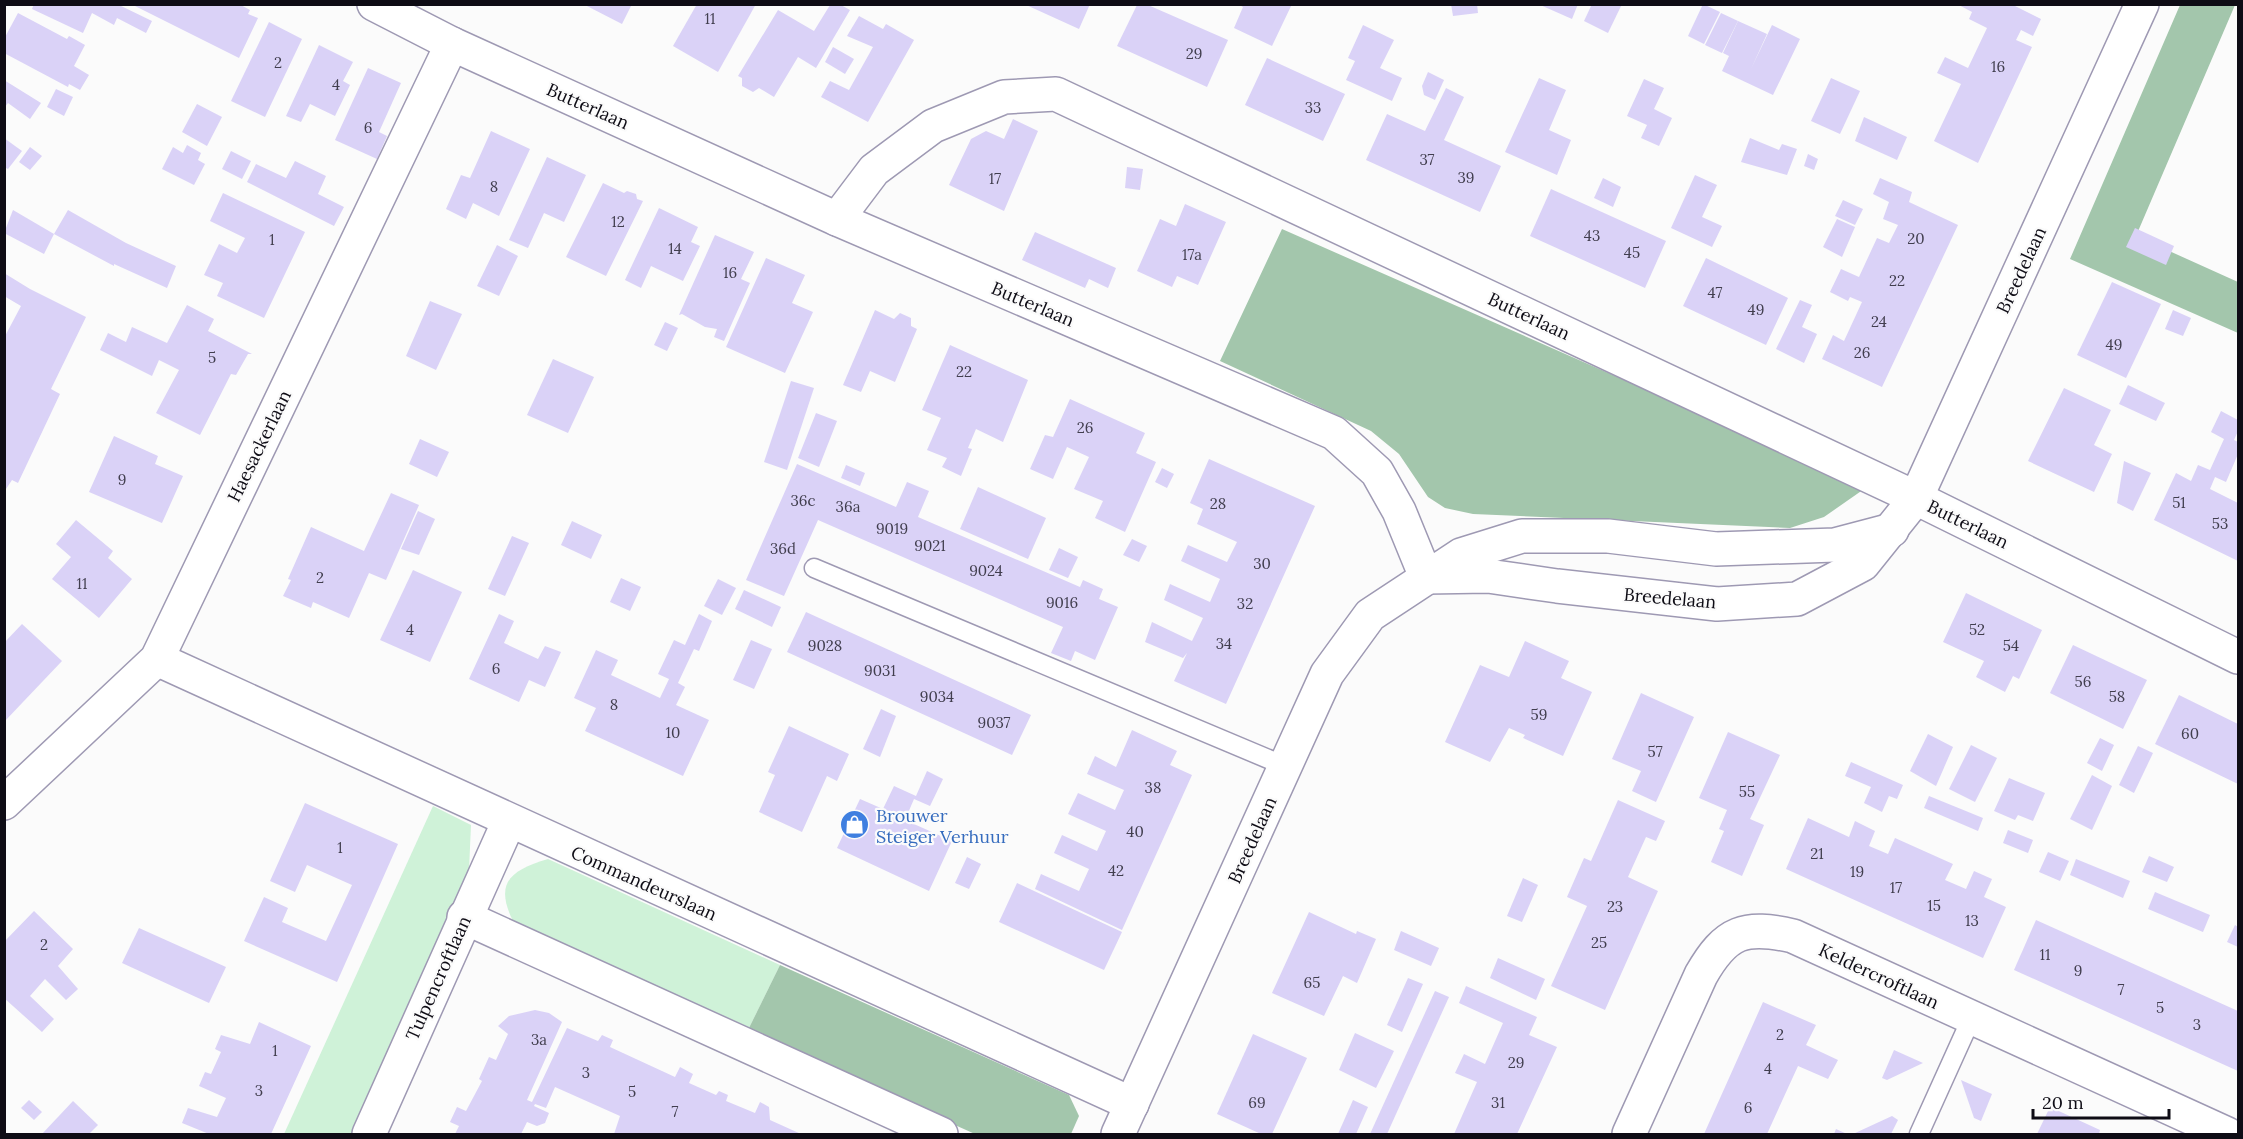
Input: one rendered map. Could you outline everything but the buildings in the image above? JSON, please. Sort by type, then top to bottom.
[{"type":"street","name":"Butterlaan","points":[[374,4],[452,44],[837,219],[1334,433],[1377,472],[1399,511],[1426,577]]},
{"type":"street","name":"Breedelaan","points":[[1426,577],[1488,576],[1717,604],[1797,599],[1863,564],[1916,498],[2142,4]]},
{"type":"street","name":"Haesackerlaan","points":[[4,803],[157,659],[452,44]]},
{"type":"street","name":"Butterlaan","points":[[837,219],[874,170],[933,126],[1004,97],[1056,93],[1916,498],[2238,657]]},
{"type":"street","name":"Breedelaan","points":[[1118,1134],[1327,674],[1370,615],[1461,555],[1522,536],[1608,536],[1716,549],[1835,545],[1892,530]]},
{"type":"street","name":"Commandeurslaan","points":[[157,659],[509,822],[1132,1104]]},
{"type":"street","name":"Tulpencroftlaan","points":[[369,1134],[464,917],[509,822]]},
{"type":"street","points":[[464,917],[941,1134]]},
{"type":"street","name":"Keldercroftlaan","points":[[1629,1134],[1701,975],[1714,952],[1735,934],[1762,929],[1793,936],[2227,1134]]},
{"type":"lane","points":[[814,568],[1286,766]]},
{"type":"lane","points":[[1919,1134],[1971,1019]]},
{"type":"green space","points":[[2180,5],[2235,5],[2136,236],[2238,282],[2238,333],[2070,259]]},
{"type":"green space","points":[[1282,229],[1867,487],[1824,517],[1790,528],[1473,514],[1445,508],[1428,497],[1399,454],[1371,431],[1220,361]]},
{"type":"green space","points":[[433,806],[471,825],[469,870],[351,1134],[284,1134]]},
{"type":"green space","points":[[548,859],[780,965],[747,1032],[515,925],[506,900],[505,890],[508,882],[523,869]]},
{"type":"green space","points":[[780,965],[1069,1095],[1079,1116],[1071,1134],[975,1134],[747,1032]]},
{"type":"place","name":"Brouwer Steiger Verhuur","points":[[855,825]]}]
